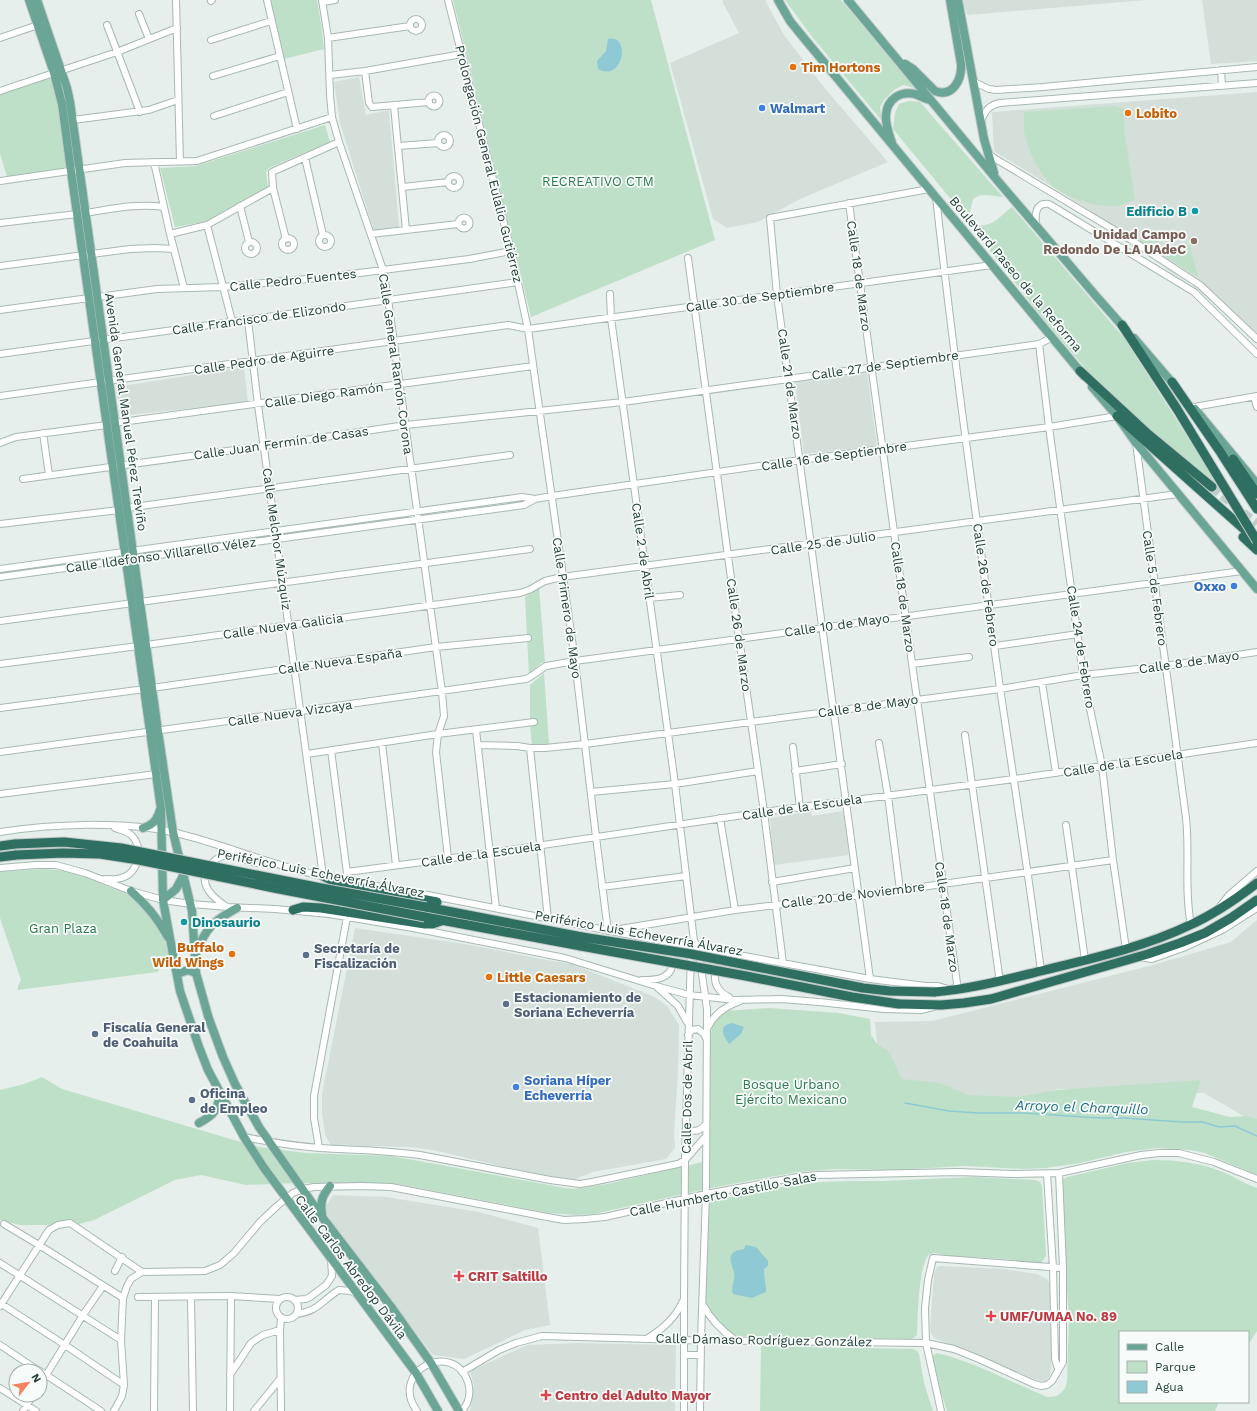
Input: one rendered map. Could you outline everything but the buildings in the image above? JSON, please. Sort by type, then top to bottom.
[{"type":"highway","name":"Boulevard Paseo de la Reforma","points":[[1122,325],[1177,409],[1257,541]]},
{"type":"highway","points":[[1080,371],[1148,434],[1212,487]]},
{"type":"highway","points":[[1172,382],[1221,452],[1257,509]]},
{"type":"highway","name":"Boulevard Paseo de la Reforma","points":[[1117,416],[1257,541]]},
{"type":"highway","points":[[1210,428],[1257,494]]},
{"type":"highway","points":[[1195,487],[1205,501],[1257,550]]},
{"type":"highway","name":"Periférico Luis Echeverría Álvarez","points":[[0,846],[64,842],[121,848],[321,888],[473,916],[725,972],[852,997],[899,1004],[941,1005],[991,999],[1139,957],[1205,933],[1231,918],[1257,900]]},
{"type":"highway","name":"Periférico Luis Echeverría Álvarez","points":[[0,857],[76,853],[100,854],[139,860],[267,887],[442,920],[581,941],[691,954],[863,988],[890,991],[934,992],[956,990],[1000,982],[1126,949],[1191,925],[1216,911],[1257,883]]},
{"type":"highway","points":[[323,876],[333,882],[460,907],[473,916]]},
{"type":"highway","points":[[293,910],[304,907],[321,908],[432,924],[442,920]]},
{"type":"main road","name":"Avenida General Manuel Pérez Treviño","points":[[28,0],[69,96],[80,170],[83,255],[104,340],[105,382]]},
{"type":"main road","name":"Avenida General Manuel Pérez Treviño","points":[[37,0],[58,72],[65,116],[71,171],[92,254],[95,341],[105,382],[154,731],[173,832],[191,904],[194,925],[194,959],[196,972]]},
{"type":"main road","name":"Boulevard Paseo de la Reforma","points":[[778,0],[798,32],[1117,416]]},
{"type":"main road","name":"Boulevard Paseo de la Reforma","points":[[848,0],[997,180],[1194,407],[1257,484]]},
{"type":"main road","points":[[900,62],[913,69],[935,91],[945,92],[956,85],[961,72],[961,64],[950,0]]},
{"type":"main road","points":[[958,0],[980,121],[997,180]]},
{"type":"main road","points":[[893,147],[887,126],[886,114],[888,105],[892,99],[904,94],[915,94],[931,101]]},
{"type":"main road","points":[[1117,416],[1136,443],[1257,589]]},
{"type":"main road","name":"Avenida General Manuel Pérez Treviño","points":[[154,731],[156,774],[161,809],[163,900],[177,974]]},
{"type":"main road","points":[[143,828],[155,822],[161,809]]},
{"type":"main road","points":[[163,900],[176,889],[183,876]]},
{"type":"main road","points":[[131,891],[142,900],[152,912],[171,944]]},
{"type":"main road","points":[[194,959],[202,937],[206,931],[232,908]]},
{"type":"main road","points":[[177,974],[188,970],[196,972]]},
{"type":"main road","name":"Calle Carlos Abredop Dávila","points":[[196,972],[209,1019],[223,1057],[246,1104],[270,1142],[322,1217],[392,1308],[431,1363],[459,1411]]},
{"type":"main road","name":"Calle Carlos Abredop Dávila","points":[[177,974],[188,1017],[198,1047],[220,1093],[244,1137],[286,1198],[416,1373],[438,1411]]},
{"type":"main road","points":[[199,1123],[216,1110],[220,1093]]},
{"type":"main road","points":[[322,1217],[320,1205],[321,1200],[324,1193],[330,1186]]},
{"type":"street","points":[[176,0],[180,162]]},
{"type":"street","points":[[266,0],[298,129]]},
{"type":"street","points":[[322,1],[335,0]]},
{"type":"street","name":"Prolongación General Eulalio Gutiérrez","points":[[448,0],[511,251],[528,329]]},
{"type":"street","name":"Calle General Ramón Corona","points":[[322,1],[328,38],[332,117],[339,142],[383,270],[388,299],[442,692],[444,716],[438,734],[436,752],[448,858]]},
{"type":"street","points":[[139,14],[149,39]]},
{"type":"street","points":[[212,40],[271,21]]},
{"type":"street","points":[[0,38],[38,25]]},
{"type":"street","points":[[107,25],[140,112]]},
{"type":"street","points":[[328,38],[410,26]]},
{"type":"street","points":[[0,91],[117,52],[177,28]]},
{"type":"street","points":[[330,75],[364,71],[462,54]]},
{"type":"street","points":[[213,76],[280,56]]},
{"type":"street","points":[[974,82],[989,89],[996,90],[1257,67]]},
{"type":"street","points":[[1221,70],[1222,86]]},
{"type":"street","points":[[364,71],[370,106],[374,108],[428,102]]},
{"type":"street","points":[[980,121],[985,111],[994,104],[1257,83]]},
{"type":"street","points":[[1043,87],[1045,100]]},
{"type":"street","points":[[214,116],[288,92]]},
{"type":"street","points":[[73,120],[140,112],[158,108],[178,100]]},
{"type":"street","points":[[394,106],[406,230]]},
{"type":"street","points":[[0,181],[125,163],[197,161],[332,117]]},
{"type":"street","points":[[286,239],[273,188],[272,172],[339,142]]},
{"type":"street","points":[[399,146],[438,143]]},
{"type":"street","points":[[988,152],[994,158],[1117,232],[1200,285],[1257,339]]},
{"type":"street","points":[[305,158],[323,235]]},
{"type":"street","points":[[154,162],[184,288]]},
{"type":"street","points":[[403,188],[448,182]]},
{"type":"street","points":[[170,234],[207,225],[273,188]]},
{"type":"street","points":[[848,203],[929,189]]},
{"type":"street","name":"Calle 26 de Febrero","points":[[936,197],[944,272],[977,521],[1000,688],[1028,871],[1041,971]]},
{"type":"street","name":"Calle 21 de Marzo","points":[[848,203],[770,218],[777,295],[855,868],[860,895],[870,979]]},
{"type":"street","name":"Calle 18 de Marzo","points":[[848,203],[872,368],[956,990]]},
{"type":"street","points":[[1036,225],[1035,213],[1037,209],[1040,205],[1045,203],[1049,204],[1194,292],[1257,354]]},
{"type":"street","points":[[0,224],[137,205],[164,207]]},
{"type":"street","points":[[240,206],[249,242]]},
{"type":"street","points":[[371,234],[458,224]]},
{"type":"street","points":[[207,225],[232,321]]},
{"type":"street","points":[[1113,243],[1117,232]]},
{"type":"street","points":[[0,266],[142,248],[174,249]]},
{"type":"street","name":"Calle Pedro Fuentes","points":[[0,310],[138,291],[223,287],[320,278],[469,260],[511,251]]},
{"type":"street","name":"Calle 26 de Marzo","points":[[688,258],[716,473],[764,812],[783,963]]},
{"type":"street","name":"Calle 30 de Septiembre","points":[[528,329],[992,265]]},
{"type":"street","name":"Calle Francisco de Elizondo","points":[[0,354],[518,282]]},
{"type":"street","points":[[1194,292],[1200,285]]},
{"type":"street","name":"Calle 2 de Abril","points":[[610,294],[611,318],[675,784],[695,945],[705,996]]},
{"type":"street","name":"Calle Melchor Múzquiz","points":[[248,320],[252,362],[323,876]]},
{"type":"street","name":"Calle Pedro de Aguirre","points":[[0,396],[252,362],[508,325],[528,329]]},
{"type":"street","name":"Calle Primero de Mayo","points":[[528,329],[562,577],[575,660],[608,931]]},
{"type":"street","name":"Calle 27 de Septiembre","points":[[540,411],[623,402],[872,368],[1039,344],[1051,338]]},
{"type":"street","name":"Calle 24 de Febrero","points":[[1039,344],[1083,675],[1102,766],[1113,860],[1126,949]]},
{"type":"street","name":"Calle Diego Ramón","points":[[0,443],[16,437],[400,383],[533,366]]},
{"type":"street","points":[[1194,407],[1255,397],[1257,407]]},
{"type":"street","name":"Calle Juan Fermín de Casas","points":[[23,478],[264,446],[406,425],[540,411]]},
{"type":"street","name":"Calle 16 de Septiembre","points":[[552,496],[800,460],[1049,427],[1117,416]]},
{"type":"street","points":[[44,433],[49,475]]},
{"type":"street","name":"Calle 5 de Febrero","points":[[1136,443],[1188,836],[1188,900],[1191,925]]},
{"type":"street","points":[[0,524],[123,509],[510,455]]},
{"type":"street","name":"Calle 25 de Julio","points":[[562,577],[728,556],[1178,494]]},
{"type":"street","name":"Calle Ildefonso Villarello Vélez","points":[[0,569],[208,548],[524,505],[535,499],[552,496]]},
{"type":"street","name":"Calle Ildefonso Villarello Vélez","points":[[0,577],[207,541],[522,497],[535,499]]},
{"type":"street","points":[[348,521],[349,529]]},
{"type":"street","points":[[207,541],[208,548]]},
{"type":"street","points":[[0,621],[424,562],[530,549]]},
{"type":"street","name":"Calle 10 de Mayo","points":[[575,660],[1242,571]]},
{"type":"street","name":"Calle Nueva Galicia","points":[[0,664],[142,646],[520,593],[545,581],[562,577]]},
{"type":"street","points":[[649,598],[680,595]]},
{"type":"street","points":[[995,646],[1078,634]]},
{"type":"street","name":"Calle Nueva España","points":[[0,708],[295,668],[436,647],[528,638]]},
{"type":"street","name":"Calle 8 de Mayo","points":[[478,745],[545,748],[585,744],[1042,683],[1083,675],[1166,666],[1257,652]]},
{"type":"street","points":[[912,664],[969,657]]},
{"type":"street","name":"Calle Nueva Vizcaya","points":[[0,752],[442,692],[526,679],[546,666],[575,660]]},
{"type":"street","points":[[1042,683],[1056,773]]},
{"type":"street","points":[[307,754],[438,734],[534,722]]},
{"type":"street","points":[[476,730],[496,908]]},
{"type":"street","points":[[965,735],[1000,982]]},
{"type":"street","points":[[382,743],[396,865]]},
{"type":"street","points":[[879,743],[888,796],[900,890]]},
{"type":"street","name":"Calle de la Escuela","points":[[347,872],[540,846],[720,818],[1014,779],[1257,743]]},
{"type":"street","points":[[793,747],[800,808]]},
{"type":"street","points":[[530,748],[548,919]]},
{"type":"street","points":[[331,750],[348,881]]},
{"type":"street","points":[[795,771],[842,764]]},
{"type":"street","points":[[591,792],[675,784],[758,771]]},
{"type":"street","points":[[0,794],[156,774]]},
{"type":"street","points":[[720,818],[734,910]]},
{"type":"street","points":[[0,832],[82,825],[162,830],[173,832],[290,869],[323,876],[496,908],[608,931],[695,945],[754,958],[870,979],[926,986],[938,986],[956,990]]},
{"type":"street","points":[[1066,825],[1085,960]]},
{"type":"street","points":[[0,868],[56,865],[71,868],[99,878],[120,879],[126,877],[135,869],[138,850],[133,838],[130,835],[124,831],[109,826]]},
{"type":"street","points":[[232,908],[210,894],[206,888],[204,880],[210,865],[217,859],[228,855],[257,863],[262,860]]},
{"type":"street","name":"Calle 20 de Noviembre","points":[[608,931],[734,910],[900,890],[1113,860]]},
{"type":"street","points":[[772,882],[855,868]]},
{"type":"street","points":[[1216,911],[1228,895],[1257,871]]},
{"type":"street","points":[[602,887],[686,876]]},
{"type":"street","name":"Periférico Luis Echeverría Álvarez","points":[[99,878],[131,891],[163,900],[232,908],[293,910],[346,917],[565,958],[689,995],[735,1000],[781,999],[846,1004],[884,1009],[928,1009],[941,1005]]},
{"type":"street","points":[[1139,957],[1152,959],[1183,948],[1224,929],[1257,908]]},
{"type":"street","points":[[319,1148],[314,1118],[314,1096],[346,917]]},
{"type":"street","points":[[639,981],[660,978],[668,974],[673,965],[673,958],[669,951],[664,946],[651,939]]},
{"type":"street","name":"Calle 2 de Abril","points":[[689,995],[695,945]]},
{"type":"street","points":[[735,1000],[723,994],[718,989],[715,981],[716,973],[719,967],[725,962],[754,958]]},
{"type":"street","points":[[656,986],[678,1006],[688,1023]]},
{"type":"street","name":"Calle Dos de Abril","points":[[684,1411],[685,1160],[687,1130],[689,995]]},
{"type":"street","name":"Calle Dos de Abril","points":[[700,1411],[706,1194],[707,1009],[705,996]]},
{"type":"street","points":[[707,1029],[714,1016],[720,1010],[744,1000]]},
{"type":"street","points":[[688,1035],[692,1030],[698,1029],[704,1034],[706,1040]]},
{"type":"street","points":[[687,1130],[697,1131],[702,1129],[706,1124]]},
{"type":"street","points":[[244,1137],[319,1148],[399,1152],[550,1180],[580,1184],[670,1166],[685,1160],[706,1136]]},
{"type":"street","name":"Calle Humberto Castillo Salas","points":[[142,1272],[205,1270],[220,1266],[234,1253],[260,1222],[286,1198],[303,1189],[330,1186],[391,1187],[564,1220],[585,1220],[685,1200],[706,1194],[798,1177],[817,1175],[958,1172],[1059,1174],[1141,1155],[1159,1153],[1179,1153],[1214,1162],[1257,1179]]},
{"type":"street","points":[[1047,1174],[1053,1268],[1055,1359],[1058,1369]]},
{"type":"street","points":[[1058,1369],[1063,1362],[1059,1174]]},
{"type":"street","points":[[114,1411],[122,1396],[124,1385],[121,1340],[124,1298],[127,1286],[131,1280],[142,1272],[70,1223],[53,1227],[39,1245],[20,1276],[0,1304],[65,1345],[124,1385]]},
{"type":"street","points":[[4,1224],[124,1298]]},
{"type":"street","points":[[115,1271],[122,1258]]},
{"type":"street","points":[[294,1300],[306,1299],[326,1285],[332,1276],[330,1258]]},
{"type":"street","points":[[941,1411],[926,1343],[925,1308],[928,1280],[933,1258],[1062,1268]]},
{"type":"street","points":[[0,1263],[121,1340]]},
{"type":"street","points":[[326,1285],[333,1294]]},
{"type":"street","points":[[48,1374],[83,1315],[103,1286]]},
{"type":"street","points":[[280,1299],[276,1312],[282,1318],[290,1319],[296,1314],[315,1309],[339,1290],[346,1290],[358,1295]]},
{"type":"street","points":[[138,1297],[231,1296],[280,1299],[288,1297],[294,1300],[298,1306],[296,1314]]},
{"type":"street","points":[[230,1411],[231,1296]]},
{"type":"street","points":[[154,1411],[155,1297]]},
{"type":"street","points":[[191,1297],[193,1411]]},
{"type":"street","points":[[648,1338],[670,1322],[684,1300]]},
{"type":"street","points":[[702,1302],[712,1320],[725,1333],[735,1340]]},
{"type":"street","points":[[281,1411],[280,1330],[282,1318]]},
{"type":"street","points":[[230,1375],[251,1343],[264,1335],[280,1330]]},
{"type":"street","name":"Calle Dámaso Rodríguez González","points":[[462,1372],[499,1350],[531,1338],[542,1336],[685,1340],[926,1343],[954,1349],[979,1358],[1041,1386],[1052,1381],[1056,1376],[1058,1369]]},
{"type":"street","points":[[0,1345],[28,1363]]},
{"type":"street","points":[[684,1355],[701,1355]]},
{"type":"street","points":[[417,1411],[411,1400],[410,1393],[410,1386],[416,1373],[431,1363],[444,1362],[451,1364],[462,1372],[466,1378],[469,1393],[468,1400],[462,1411]]},
{"type":"street","points":[[48,1377],[101,1411]]},
{"type":"street","points":[[254,1411],[280,1379]]},
{"type":"street","points":[[0,1388],[24,1408],[36,1411]]},
{"type":"shaded area","name":"Walmart","points":[[765,0],[784,35],[823,86],[888,162],[800,199],[758,222],[727,228],[713,219],[670,63],[739,33],[722,1]]},
{"type":"shaded area","points":[[963,0],[1146,0],[967,15]]},
{"type":"shaded area","points":[[1202,0],[1257,0],[1257,61],[1211,64]]},
{"type":"shaded area","points":[[359,77],[366,115],[389,110],[399,227],[374,231],[340,123],[334,82]]},
{"type":"shaded area","name":"Unidad Campo Redondo De LA UAdeC","points":[[1257,92],[1257,341],[1189,282],[1172,273],[1088,209],[994,151],[992,112]]},
{"type":"shaded area","points":[[244,367],[248,402],[120,416],[116,387]]},
{"type":"shaded area","points":[[867,372],[877,446],[804,454],[795,382]]},
{"type":"shaded area","points":[[811,811],[812,816],[843,811],[849,855],[774,865],[770,818]]},
{"type":"shaded area","points":[[1257,920],[1257,1124],[1204,1093],[1058,1089],[1025,1099],[975,1096],[898,1082],[888,1050],[877,1044],[875,1022],[932,1021],[1153,965],[1231,942]]},
{"type":"shaded area","points":[[355,928],[465,944],[572,964],[655,997],[667,1006],[679,1025],[674,1133],[675,1148],[666,1159],[593,1172],[568,1182],[433,1150],[410,1147],[331,1145],[325,1135],[322,1113],[322,1094]]},
{"type":"shaded area","name":"CRIT Saltillo","points":[[333,1195],[386,1197],[479,1212],[538,1228],[550,1325],[525,1330],[464,1359],[433,1355],[323,1211]]},
{"type":"shaded area","name":"UMF/UMAA No. 89","points":[[937,1267],[1003,1269],[1037,1274],[1047,1279],[1049,1283],[1051,1304],[1051,1366],[1050,1375],[1046,1381],[1039,1381],[934,1338],[930,1329],[934,1274]]},
{"type":"shaded area","points":[[577,1343],[676,1345],[675,1411],[470,1411],[474,1386],[470,1371],[527,1345]]},
{"type":"green space","points":[[269,0],[317,0],[324,49],[284,59]]},
{"type":"green space","name":"RECREATIVO CTM","points":[[453,0],[651,0],[715,240],[531,317]]},
{"type":"green space","points":[[785,0],[841,0],[915,88],[903,85],[894,90],[884,100],[880,107],[882,121],[813,38]]},
{"type":"green space","points":[[50,78],[57,99],[67,169],[7,177],[0,154],[0,94]]},
{"type":"green space","points":[[909,101],[920,102],[1003,197],[984,195],[973,199],[968,220],[893,129],[895,113],[899,104]]},
{"type":"green space","points":[[1113,106],[1125,109],[1124,129],[1135,200],[1117,206],[1092,204],[1076,199],[1056,189],[1042,173],[1030,152],[1024,133],[1024,112]]},
{"type":"green space","points":[[325,125],[330,142],[269,168],[266,172],[268,187],[204,222],[175,227],[160,168],[196,166]]},
{"type":"green space","points":[[1012,207],[1124,338],[1203,461],[1221,492],[1150,434],[1101,387],[1041,316],[971,226],[990,224]]},
{"type":"green space","points":[[1171,232],[1173,238],[1145,244],[1139,240]]},
{"type":"green space","points":[[1190,246],[1198,277],[1159,253]]},
{"type":"green space","points":[[539,587],[545,662],[541,663],[529,675],[525,597]]},
{"type":"green space","points":[[544,673],[549,744],[532,746],[530,724],[530,685]]},
{"type":"green space","name":"Gran Plaza","points":[[43,869],[69,871],[132,896],[154,919],[164,938],[170,960],[166,962],[161,960],[158,965],[159,971],[157,972],[18,990],[21,980],[0,918],[0,872]]},
{"type":"green space","name":"Bosque Urbano Ejército Mexicano","points":[[769,1008],[839,1013],[870,1019],[871,1035],[877,1044],[888,1050],[902,1079],[940,1083],[968,1095],[1019,1097],[1056,1090],[1201,1080],[1192,1107],[1230,1117],[1247,1116],[1257,1119],[1257,1175],[1205,1153],[1190,1150],[1157,1148],[1126,1152],[1080,1163],[1046,1168],[1022,1169],[965,1166],[893,1170],[834,1169],[798,1172],[711,1188],[594,1214],[577,1215],[549,1213],[398,1184],[296,1183],[246,1185],[201,1175],[175,1180],[94,1220],[75,1225],[20,1225],[0,1220],[0,1090],[24,1084],[42,1077],[62,1089],[258,1147],[306,1153],[392,1156],[565,1188],[574,1189],[607,1184],[707,1161],[711,1032],[714,1020],[725,1011]]},
{"type":"green space","points":[[1153,1160],[1180,1161],[1198,1164],[1223,1172],[1257,1188],[1257,1331],[1249,1343],[1249,1331],[1119,1331],[1119,1403],[1219,1403],[1215,1411],[947,1411],[937,1380],[932,1356],[937,1353],[977,1366],[1047,1397],[1058,1395],[1063,1391],[1067,1381],[1069,1320],[1060,1188],[1061,1181],[1067,1177],[1128,1163]]},
{"type":"green space","points":[[974,1177],[1035,1180],[1040,1182],[1042,1186],[1046,1256],[1041,1263],[1033,1264],[1005,1259],[949,1256],[935,1253],[928,1255],[920,1282],[917,1335],[912,1339],[738,1336],[729,1333],[722,1328],[707,1307],[704,1284],[707,1202],[773,1188],[821,1182]]},
{"type":"green space","points":[[761,1346],[913,1349],[919,1354],[924,1383],[933,1411],[760,1411]]},
{"type":"water","points":[[608,39],[615,39],[620,43],[622,50],[619,64],[614,69],[607,71],[598,69],[597,61],[606,51]]},
{"type":"water","points":[[732,1023],[744,1027],[741,1034],[729,1044],[724,1035],[723,1029],[727,1024]]},
{"type":"water","points":[[746,1245],[756,1247],[768,1261],[768,1266],[764,1269],[766,1292],[752,1298],[733,1294],[732,1291],[734,1272],[731,1256],[737,1250],[744,1249]]},
{"type":"waterway","name":"Arroyo el Charquillo","points":[[905,1103],[949,1111],[978,1113],[1024,1113],[1099,1118],[1202,1122],[1219,1127],[1235,1126],[1257,1136]]},
{"type":"tunnel","points":[[1212,487],[1257,524]]},
{"type":"place","name":"Tim Hortons","points":[[793,67]]},
{"type":"place","name":"Walmart","points":[[762,108]]},
{"type":"place","name":"Lobito","points":[[1128,113]]},
{"type":"place","name":"Edificio B","points":[[1195,211]]},
{"type":"place","name":"Unidad Campo Redondo De LA UAdeC","points":[[1194,241]]},
{"type":"place","name":"Oxxo","points":[[1234,586]]},
{"type":"place","name":"Dinosaurio","points":[[184,922]]},
{"type":"place","name":"Buffalo Wild Wings","points":[[232,954]]},
{"type":"place","name":"Secretaría de Fiscalización","points":[[306,955]]},
{"type":"place","name":"Little Caesars","points":[[489,977]]},
{"type":"place","name":"Estacionamiento de Soriana Echeverría","points":[[506,1004]]},
{"type":"place","name":"Fiscalía General de Coahuila","points":[[95,1034]]},
{"type":"place","name":"Soriana Híper Echeverría","points":[[516,1087]]},
{"type":"place","name":"Oficina de Empleo","points":[[192,1100]]},
{"type":"place","name":"CRIT Saltillo","points":[[459,1276]]},
{"type":"place","name":"UMF/UMAA No. 89","points":[[991,1316]]},
{"type":"place","name":"Centro del Adulto Mayor","points":[[546,1395]]}]
